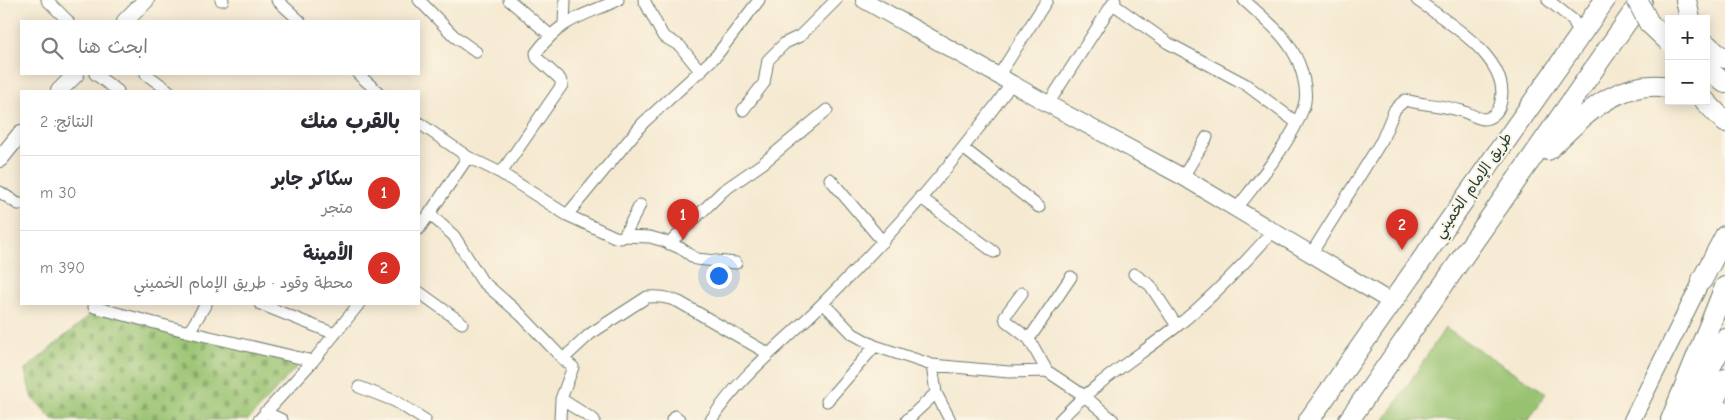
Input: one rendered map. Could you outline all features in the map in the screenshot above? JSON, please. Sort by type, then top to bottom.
[{"type":"highway","points":[[1582,33],[1588,0]]},
{"type":"highway","points":[[1582,33],[1594,0]]},
{"type":"highway","name":"طريق الإمام الخميني","points":[[1309,420],[1390,302],[1606,0]]},
{"type":"highway","points":[[1637,0],[1649,23],[1665,38]]},
{"type":"highway","points":[[1349,420],[1642,0]]},
{"type":"highway","points":[[1686,0],[1689,15]]},
{"type":"highway","points":[[1710,47],[1725,58]]},
{"type":"highway","points":[[1557,66],[1565,63],[1576,66],[1581,71],[1582,84]]},
{"type":"highway","points":[[1529,161],[1548,150],[1594,106],[1635,88],[1665,87]]},
{"type":"highway","points":[[1709,105],[1725,122]]},
{"type":"highway","points":[[1702,280],[1725,236]]},
{"type":"highway","points":[[1670,420],[1725,286]]},
{"type":"highway","points":[[1683,420],[1725,339]]},
{"type":"highway","points":[[1704,420],[1725,379]]},
{"type":"highway","points":[[1720,420],[1725,412]]},
{"type":"street","points":[[47,0],[67,20]]},
{"type":"street","points":[[126,20],[146,0]]},
{"type":"street","points":[[277,0],[299,20]]},
{"type":"street","points":[[419,0],[454,36],[476,52]]},
{"type":"street","points":[[508,0],[550,36]]},
{"type":"street","points":[[564,23],[565,0]]},
{"type":"street","points":[[501,173],[562,85],[560,79],[537,58],[536,53],[564,23],[618,0]]},
{"type":"street","points":[[644,0],[663,36],[680,46],[701,72]]},
{"type":"street","points":[[567,215],[643,123],[701,72],[735,33],[759,0]]},
{"type":"street","points":[[743,110],[764,83],[768,60],[785,43],[800,36],[836,0]]},
{"type":"street","points":[[864,0],[1237,208],[1390,302]]},
{"type":"street","points":[[711,420],[726,397],[883,242],[963,148],[1005,79],[1046,0]]},
{"type":"street","points":[[1237,208],[1271,164],[1296,122],[1304,108],[1305,92],[1301,69],[1295,56],[1276,30],[1244,0]]},
{"type":"street","points":[[1311,254],[1382,140],[1390,117],[1399,104],[1405,100],[1461,110],[1484,119],[1493,116],[1499,109],[1502,88],[1495,70],[1485,55],[1473,40],[1417,0]]},
{"type":"street","points":[[1548,0],[1573,20],[1582,33]]},
{"type":"street","points":[[1048,104],[1114,2],[1168,43],[1245,84],[1296,122]]},
{"type":"street","points":[[61,90],[75,75]]},
{"type":"street","points":[[95,75],[117,90]]},
{"type":"street","points":[[147,75],[168,90]]},
{"type":"street","points":[[359,75],[376,90]]},
{"type":"street","points":[[669,244],[723,191],[762,164],[827,110]]},
{"type":"street","points":[[420,124],[468,157],[501,173],[567,215],[619,238],[624,236],[650,238],[669,244],[696,259],[736,263]]},
{"type":"street","points":[[0,158],[20,134]]},
{"type":"street","points":[[1183,177],[1207,137]]},
{"type":"street","points":[[963,148],[1040,207]]},
{"type":"street","points":[[420,229],[468,157]]},
{"type":"street","points":[[830,179],[883,242]]},
{"type":"street","points":[[0,192],[20,204]]},
{"type":"street","points":[[920,197],[994,252]]},
{"type":"street","points":[[624,236],[640,205]]},
{"type":"street","points":[[431,214],[454,236],[482,281],[521,315],[563,359],[574,367],[562,398],[560,420]]},
{"type":"street","points":[[1060,420],[1083,396],[1177,326],[1231,276],[1274,230]]},
{"type":"street","points":[[1134,274],[1150,286],[1177,326]]},
{"type":"street","points":[[1030,339],[1071,278]]},
{"type":"street","points":[[1632,420],[1702,280]]},
{"type":"street","points":[[1022,292],[1005,316],[1006,320],[1030,339],[1047,371],[1114,420]]},
{"type":"street","points":[[420,293],[462,323]]},
{"type":"street","points":[[563,359],[590,334],[647,297],[656,296],[665,296],[679,302],[769,354]]},
{"type":"street","points":[[823,303],[853,334],[875,346],[932,365],[1008,372],[1047,371]]},
{"type":"street","points":[[189,332],[205,305]]},
{"type":"street","points":[[262,305],[335,334]]},
{"type":"street","points":[[262,416],[313,361],[358,305]]},
{"type":"street","points":[[94,307],[189,332],[313,361]]},
{"type":"street","points":[[827,401],[875,346]]},
{"type":"street","points":[[932,365],[936,392],[950,420]]},
{"type":"street","points":[[359,387],[395,401],[425,420]]},
{"type":"street","points":[[907,420],[936,392]]},
{"type":"street","points":[[562,398],[594,420]]},
{"type":"street","points":[[262,416],[282,420]]},
{"type":"street","points":[[672,420],[675,416],[680,420]]},
{"type":"green space","points":[[97,309],[301,362],[248,420],[53,420],[31,396],[25,370]]},
{"type":"green space","points":[[1445,328],[1546,393],[1529,420],[1385,420]]},
{"type":"place","name":"سكاكر جابر","points":[[683,240]]},
{"type":"place","name":"الأمينة","points":[[1402,250]]}]
